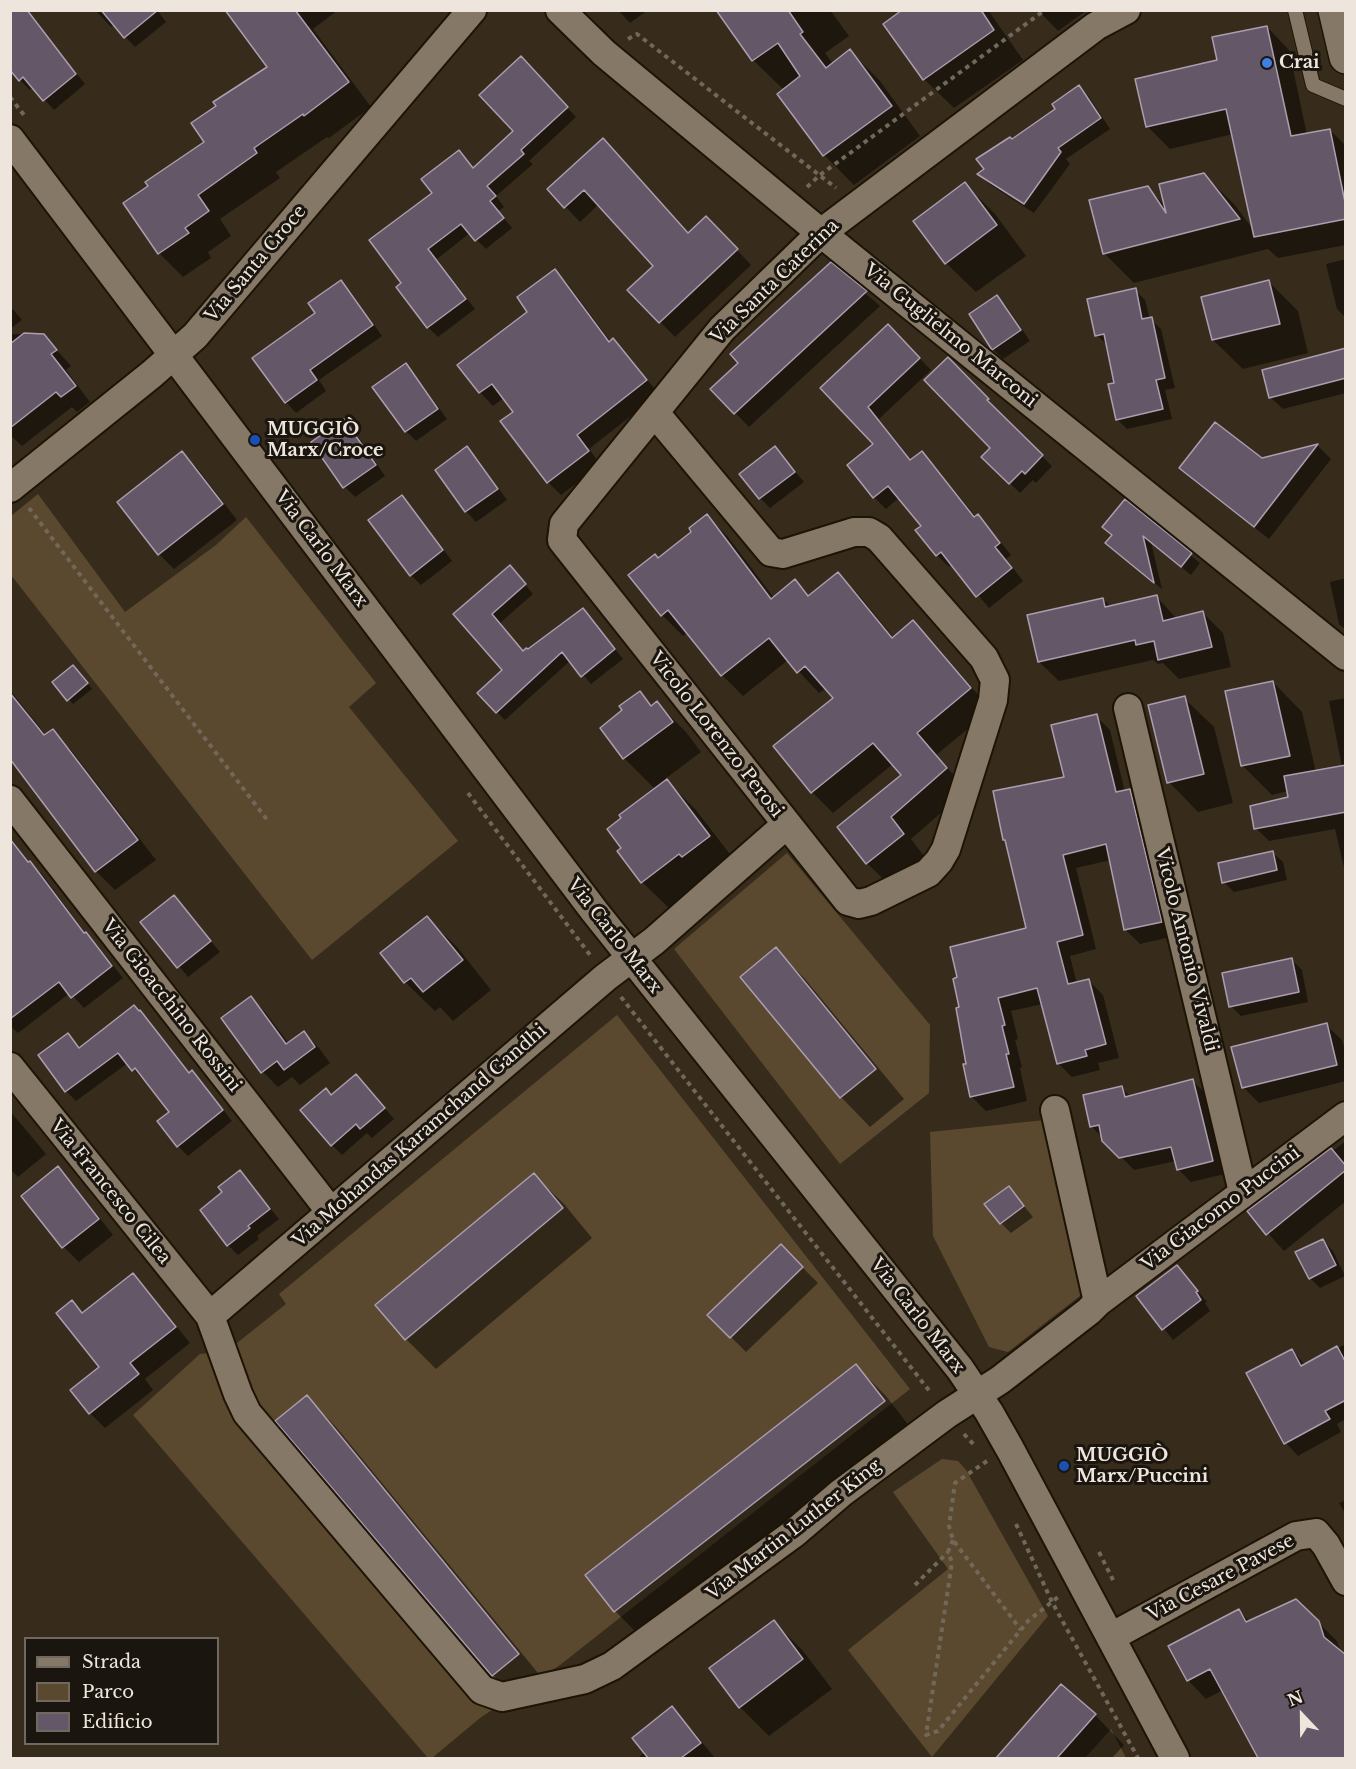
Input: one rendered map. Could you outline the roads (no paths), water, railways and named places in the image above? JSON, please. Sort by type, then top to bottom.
[{"type":"street","name":"Via Santa Croce","points":[[11,487],[195,336],[472,10]]},
{"type":"street","name":"Via Guglielmo Marconi","points":[[560,10],[604,53],[822,233],[1346,656]]},
{"type":"street","name":"Via Santa Caterina","points":[[562,540],[564,524],[722,329],[822,233],[1096,26],[1126,10]]},
{"type":"street","points":[[1335,10],[1346,57]]},
{"type":"street","name":"Via Carlo Marx","points":[[10,139],[631,958],[953,1360],[977,1394],[1010,1449],[1175,1758]]},
{"type":"street","points":[[655,413],[771,552],[783,554],[854,532],[869,532],[879,537],[984,658],[995,680],[993,700],[946,849],[928,873],[872,901],[859,904],[848,901],[788,824]]},
{"type":"street","name":"Vicolo Lorenzo Perosi","points":[[562,540],[788,824],[654,941],[631,958]]},
{"type":"street","name":"Vicolo Antonio Vivaldi","points":[[1128,708],[1243,1192]]},
{"type":"street","name":"Via Gioacchino Rossini","points":[[10,800],[332,1212]]},
{"type":"street","name":"Via Mohandas Karamchand Gandhi","points":[[210,1316],[631,958]]},
{"type":"street","name":"Via Francesco Cilea","points":[[10,1067],[210,1316],[247,1413],[482,1690],[502,1697],[585,1679],[612,1666]]},
{"type":"street","points":[[1055,1110],[1098,1302]]},
{"type":"street","name":"Via Giacomo Puccini","points":[[977,1394],[1000,1380],[1098,1302],[1346,1116]]},
{"type":"street","name":"Via Martin Luther King","points":[[612,1666],[793,1534],[841,1492],[977,1394]]},
{"type":"street","name":"Via Cesare Pavese","points":[[1111,1637],[1296,1536],[1316,1533],[1326,1545],[1346,1581]]},
{"type":"lane","points":[[1295,10],[1313,85],[1346,99]]},
{"type":"place","name":"Crai","points":[[1267,63]]},
{"type":"place","name":"MUGGIÒ Marx/Croce","points":[[255,440]]},
{"type":"place","name":"MUGGIÒ Marx/Puccini","points":[[1064,1466]]}]
